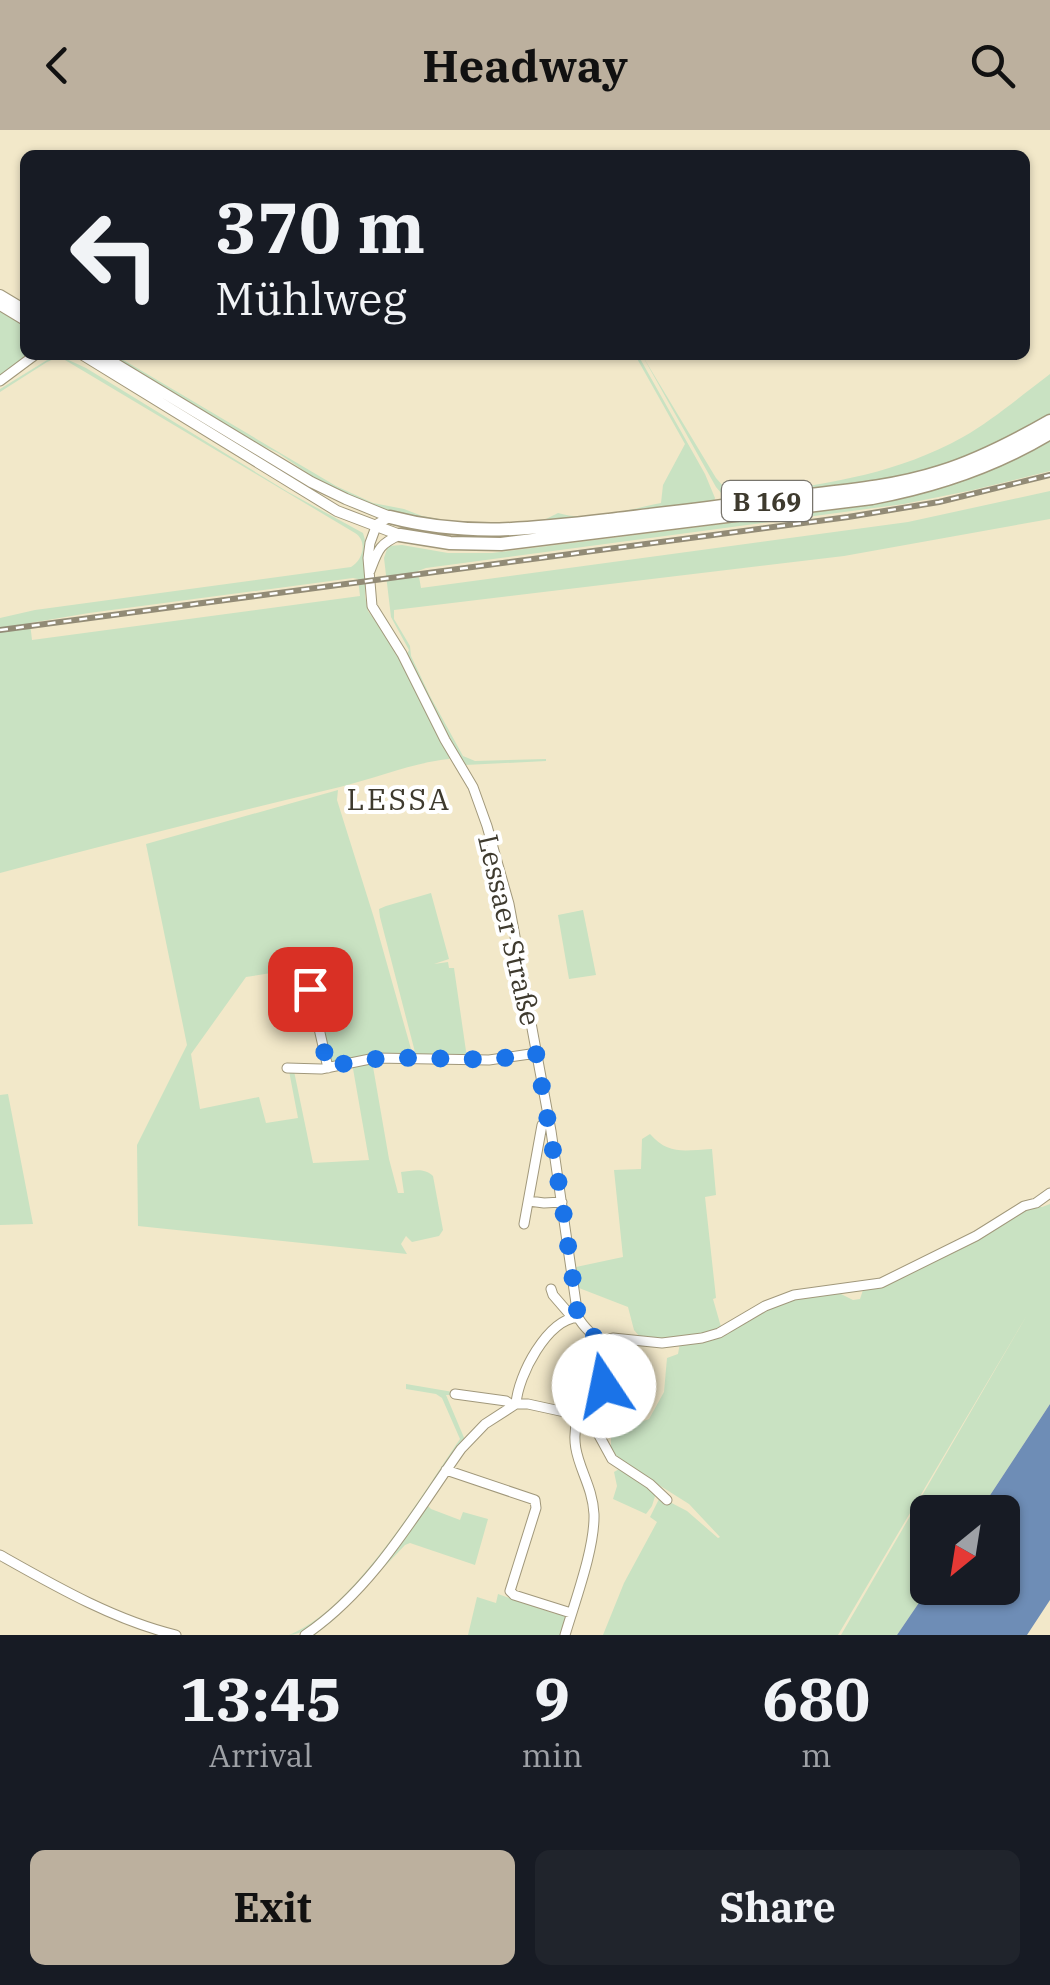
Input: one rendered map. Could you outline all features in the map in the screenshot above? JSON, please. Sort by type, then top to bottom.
[{"type":"highway","name":"B 169","points":[[390,517],[446,529],[518,530],[833,492],[936,474],[988,454],[1050,420]]},
{"type":"highway","name":"B 169","points":[[400,534],[450,544],[501,544],[872,498],[964,475],[1050,432]]},
{"type":"main road","name":"B 169","points":[[91,360],[337,512],[400,534]]},
{"type":"main road","name":"B 169","points":[[109,360],[296,473],[390,517]]},
{"type":"street","points":[[0,381],[28,360]]},
{"type":"street","points":[[376,527],[390,517]]},
{"type":"street","points":[[355,520],[366,531],[370,543]]},
{"type":"street","name":"Lessaer Straße","points":[[376,527],[370,543],[370,597],[472,788],[492,842],[516,929],[562,1202],[575,1317]]},
{"type":"street","points":[[369,574],[383,543],[400,534]]},
{"type":"street","points":[[310,989],[328,1068]]},
{"type":"street","points":[[286,1068],[328,1068],[375,1058],[489,1060],[536,1053]]},
{"type":"street","points":[[524,1224],[542,1125],[549,1122]]},
{"type":"street","points":[[599,1342],[613,1338],[662,1343],[702,1338],[794,1294],[881,1283],[976,1236],[1050,1193]]},
{"type":"street","points":[[529,1201],[562,1202]]},
{"type":"street","points":[[551,1289],[599,1342],[604,1371],[590,1414],[574,1442],[594,1518],[565,1635]]},
{"type":"street","points":[[306,1635],[343,1605],[476,1431],[514,1405],[536,1350],[566,1320],[575,1317]]},
{"type":"street","points":[[454,1394],[590,1414],[606,1420],[604,1432],[599,1434],[612,1459],[667,1500]]},
{"type":"street","points":[[446,1470],[536,1501],[510,1592],[571,1613]]},
{"type":"street","points":[[0,1556],[122,1616],[176,1635]]},
{"type":"green space","points":[[0,310],[20,322],[21,360],[0,376]]},
{"type":"green space","points":[[47,360],[52,360],[47,362],[0,389]]},
{"type":"green space","points":[[65,360],[86,368],[288,492],[363,533],[368,611],[395,647],[451,757],[0,873],[0,618],[351,567],[359,560],[363,545],[355,533]],"holes":[[[353,578],[358,579],[360,596],[32,640],[30,623]]]},
{"type":"green space","points":[[115,360],[123,360],[336,486],[373,503],[460,523],[499,524],[544,520],[558,513],[596,516],[661,503],[663,485],[685,444],[638,360],[641,360],[715,498],[713,503],[529,526],[459,526],[372,506],[319,481],[278,453]]},
{"type":"green space","points":[[645,360],[716,478],[724,487],[742,495],[828,483],[910,461],[974,430],[1050,374],[1050,416],[959,462],[883,482],[732,500],[716,487]]},
{"type":"green space","points":[[1050,441],[1050,471],[973,490],[904,504],[418,571],[421,588],[908,522],[1050,491],[1050,519],[844,556],[394,610],[394,619],[410,646],[411,656],[463,756],[475,761],[546,761],[465,765],[448,738],[391,617],[384,558],[388,546],[492,553],[865,506],[960,482]]},
{"type":"green space","points":[[338,790],[337,800],[413,1056],[332,1061],[327,1057],[308,967],[246,977],[191,1054],[200,1109],[259,1097],[266,1123],[298,1118],[289,1071],[294,1071],[313,1163],[369,1160],[352,1063],[372,1061],[398,1193],[404,1193],[401,1172],[422,1171],[433,1176],[443,1230],[439,1236],[412,1242],[406,1236],[401,1244],[407,1254],[138,1226],[137,1145],[187,1045],[146,844]]},
{"type":"green space","points":[[431,893],[449,959],[434,964],[448,962],[449,968],[454,968],[467,1058],[416,1056],[380,917],[379,909]]},
{"type":"green space","points":[[583,910],[596,975],[569,979],[558,915]]},
{"type":"green space","points":[[8,1094],[33,1224],[0,1225],[0,1095]]},
{"type":"green space","points":[[650,1134],[671,1149],[712,1149],[716,1195],[705,1197],[716,1298],[713,1299],[721,1327],[691,1337],[641,1338],[634,1330],[628,1307],[579,1288],[576,1267],[623,1257],[614,1170],[641,1169],[642,1139]]},
{"type":"green space","points":[[1050,1204],[1050,1404],[990,1495],[922,1495],[1027,1315],[921,1495],[910,1495],[910,1513],[838,1635],[603,1635],[624,1583],[657,1522],[650,1517],[659,1499],[687,1511],[720,1537],[689,1504],[611,1451],[611,1433],[649,1419],[664,1392],[667,1358],[678,1354],[680,1343],[701,1340],[779,1302],[837,1292],[860,1299],[863,1290],[1028,1206]]},
{"type":"green space","points":[[406,1384],[453,1392],[446,1395],[465,1440],[358,1584],[309,1628],[289,1635],[313,1622],[361,1577],[460,1439],[442,1398],[406,1389]]},
{"type":"green space","points":[[621,1468],[656,1493],[646,1514],[613,1499],[617,1486],[614,1472]]},
{"type":"green space","points":[[427,1505],[460,1520],[463,1512],[488,1519],[475,1565],[410,1543],[405,1545],[336,1618],[311,1635]]},
{"type":"green space","points":[[910,1516],[910,1605],[917,1605],[897,1635],[841,1635]]},
{"type":"green space","points":[[498,1594],[556,1614],[558,1611],[567,1617],[561,1635],[468,1635],[477,1597],[496,1603]]},
{"type":"water","points":[[1050,1404],[1050,1600],[1027,1635],[897,1635],[917,1605],[1020,1605],[1020,1495],[990,1495]]},
{"type":"railway","points":[[0,630],[848,517],[939,502],[1050,475]]},
{"type":"district","name":"LESSA","points":[[399,798]]},
{"type":"route","points":[[310,989],[328,1068],[375,1058],[489,1060],[536,1053],[578,1317],[602,1348],[604,1386]]}]
